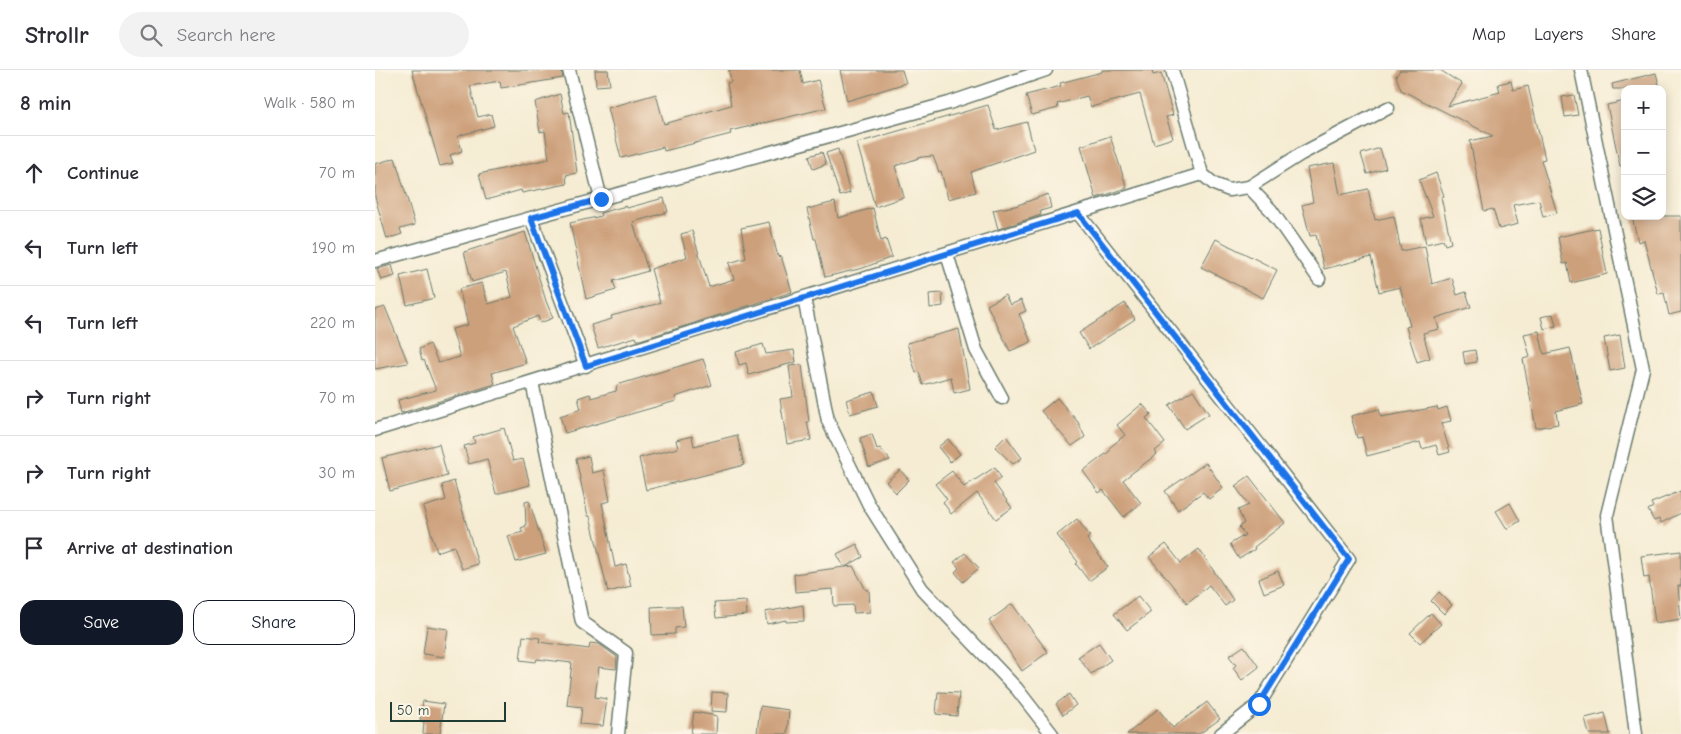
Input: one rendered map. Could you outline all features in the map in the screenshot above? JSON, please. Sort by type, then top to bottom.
[{"type":"street","points":[[569,70],[601,199]]},
{"type":"street","points":[[375,260],[949,103],[1046,70]]},
{"type":"street","points":[[1172,70],[1202,174],[1214,184],[1229,190],[1249,187],[1301,154],[1388,108]]},
{"type":"street","points":[[1581,70],[1643,369],[1607,515],[1636,734]]},
{"type":"street","points":[[375,430],[1202,174]]},
{"type":"street","points":[[1249,187],[1271,210],[1319,279]]},
{"type":"street","points":[[1078,213],[1349,559],[1259,704],[1221,734]]},
{"type":"street","points":[[531,218],[586,366]]},
{"type":"street","points":[[947,254],[976,350],[1003,398]]},
{"type":"street","points":[[804,298],[827,421],[869,505],[922,590],[1017,689],[1052,734]]},
{"type":"street","points":[[532,382],[582,622],[626,653],[618,734]]},
{"type":"building","points":[[412,70],[561,70],[563,78],[501,88],[500,81],[470,86],[478,117],[491,114],[494,126],[458,137],[462,151],[450,155],[453,163],[440,166]]},
{"type":"building","points":[[595,70],[608,70],[610,85],[596,86]]},
{"type":"building","points":[[729,70],[800,70],[803,84],[818,80],[826,108],[730,131],[731,134],[664,151],[663,147],[621,158],[608,108],[656,94],[664,124],[731,105],[727,83],[731,82]]},
{"type":"building","points":[[840,70],[902,70],[906,83],[847,101]]},
{"type":"building","points":[[1102,70],[1152,70],[1153,75],[1161,73],[1173,115],[1166,117],[1173,138],[1154,144],[1140,94],[1091,107],[1087,96],[1057,104],[1058,108],[1032,115],[1026,95],[1061,86],[1060,83],[1102,72]]},
{"type":"building","points":[[1400,70],[1440,70],[1462,84],[1448,106],[1500,92],[1498,84],[1511,81],[1513,90],[1528,86],[1545,159],[1541,160],[1557,213],[1543,217],[1539,200],[1513,205],[1518,224],[1499,229],[1493,209],[1484,211],[1470,141],[1493,136],[1401,90],[1396,76]]},
{"type":"building","points":[[1656,73],[1659,85],[1621,85],[1621,89],[1613,89],[1612,84]]},
{"type":"building","points":[[560,94],[564,113],[569,112],[577,173],[566,175],[567,184],[522,193],[521,190],[486,200],[479,174],[549,159],[545,131],[540,132],[535,102]]},
{"type":"building","points":[[1574,95],[1578,115],[1565,117],[1562,97]]},
{"type":"building","points":[[1621,102],[1621,166],[1620,166],[1607,105]]},
{"type":"building","points":[[988,105],[996,130],[1027,122],[1034,150],[971,172],[976,192],[948,199],[941,171],[939,172],[933,156],[922,157],[895,166],[904,197],[875,207],[857,143]]},
{"type":"building","points":[[1110,136],[1127,188],[1096,198],[1081,146]]},
{"type":"building","points":[[1380,148],[1386,168],[1367,174],[1361,154]]},
{"type":"building","points":[[838,149],[850,193],[840,196],[826,153]]},
{"type":"building","points":[[822,152],[826,164],[813,169],[809,156]]},
{"type":"building","points":[[395,158],[415,225],[400,229],[402,234],[387,239],[375,197],[375,164]]},
{"type":"building","points":[[1334,163],[1340,195],[1368,189],[1375,220],[1394,216],[1401,251],[1425,246],[1432,284],[1452,278],[1457,295],[1466,292],[1471,307],[1436,318],[1439,329],[1423,333],[1430,358],[1417,362],[1406,327],[1410,326],[1400,287],[1379,292],[1371,257],[1324,269],[1316,235],[1310,236],[1302,205],[1313,202],[1307,168]]},
{"type":"building","points":[[1436,173],[1444,196],[1441,197],[1451,243],[1445,245],[1443,240],[1426,244],[1421,219],[1433,216],[1419,180]]},
{"type":"building","points":[[1048,194],[1051,208],[1040,211],[1041,215],[998,229],[993,210],[1015,206]]},
{"type":"building","points":[[664,198],[668,212],[633,222],[648,271],[613,281],[616,290],[586,299],[570,223],[601,216],[600,213],[626,206],[627,208]]},
{"type":"building","points":[[835,202],[838,218],[873,208],[881,241],[886,239],[892,257],[863,268],[825,277],[807,209]]},
{"type":"building","points":[[1666,216],[1681,216],[1681,312],[1669,315],[1664,293],[1658,294],[1644,240],[1638,242],[1633,220],[1666,220]]},
{"type":"building","points":[[769,222],[778,257],[781,256],[792,292],[640,340],[637,340],[636,337],[598,348],[591,325],[612,319],[611,316],[660,303],[651,269],[687,257],[681,234],[692,231],[709,287],[734,279],[729,263],[746,258],[741,228]]},
{"type":"building","points":[[1598,228],[1607,274],[1571,283],[1567,263],[1563,264],[1558,237]]},
{"type":"building","points":[[525,232],[553,318],[540,323],[538,316],[513,326],[526,363],[492,373],[495,384],[401,413],[398,400],[436,390],[424,360],[422,361],[419,349],[430,344],[438,363],[460,357],[452,329],[468,325],[459,289],[482,283],[488,304],[512,297],[506,272],[472,282],[464,252]]},
{"type":"building","points":[[1216,239],[1277,270],[1263,298],[1201,267]]},
{"type":"building","points":[[392,265],[395,276],[381,280],[377,269]]},
{"type":"building","points":[[427,269],[434,298],[407,305],[400,276]]},
{"type":"building","points":[[942,293],[943,306],[930,308],[929,294]]},
{"type":"building","points":[[1005,295],[1010,305],[1021,300],[1026,311],[1019,314],[1031,342],[1010,351],[987,305]]},
{"type":"building","points":[[1125,303],[1135,319],[1089,349],[1079,333]]},
{"type":"building","points":[[385,307],[408,363],[375,369],[375,310]]},
{"type":"building","points":[[1553,314],[1556,326],[1544,329],[1541,317]]},
{"type":"building","points":[[959,329],[970,389],[954,393],[951,377],[923,385],[919,372],[916,373],[907,343]]},
{"type":"building","points":[[1539,331],[1544,354],[1570,348],[1583,404],[1556,411],[1558,424],[1536,428],[1523,359],[1530,357],[1524,334]]},
{"type":"building","points":[[1620,335],[1625,368],[1610,371],[1604,338]]},
{"type":"building","points":[[763,344],[766,354],[794,350],[796,362],[749,375],[746,363],[739,365],[736,352]]},
{"type":"building","points":[[1475,350],[1477,362],[1465,364],[1463,352]]},
{"type":"building","points":[[703,359],[712,385],[675,397],[676,401],[565,433],[560,416],[581,409],[578,398],[590,394],[591,398],[616,391],[617,385]]},
{"type":"building","points":[[802,365],[809,422],[807,422],[811,440],[787,444],[780,399],[793,397],[789,366]]},
{"type":"building","points":[[1193,390],[1209,414],[1185,429],[1169,405]]},
{"type":"building","points":[[874,392],[878,406],[850,414],[846,400]]},
{"type":"building","points":[[1057,398],[1078,422],[1085,437],[1072,446],[1041,411]]},
{"type":"building","points":[[1142,404],[1151,414],[1146,418],[1165,443],[1155,451],[1157,454],[1123,480],[1141,503],[1124,517],[1103,490],[1099,493],[1083,471],[1111,450],[1109,448],[1125,435],[1117,425]]},
{"type":"building","points":[[1437,407],[1438,410],[1447,407],[1451,421],[1441,423],[1450,452],[1439,455],[1436,445],[1422,449],[1420,442],[1367,456],[1362,437],[1357,438],[1351,416],[1379,409],[1381,417]]},
{"type":"building","points":[[504,428],[513,461],[523,459],[530,485],[496,494],[487,459],[469,464],[464,446],[475,443],[473,437]]},
{"type":"building","points":[[872,434],[877,449],[880,448],[890,460],[869,467],[860,438]]},
{"type":"building","points":[[737,435],[744,465],[646,490],[639,458],[678,448],[676,440],[692,436],[694,446]]},
{"type":"building","points":[[1006,436],[1022,458],[1013,464],[995,447]]},
{"type":"building","points":[[948,439],[960,454],[950,462],[938,447]]},
{"type":"building","points":[[439,444],[447,476],[390,491],[382,458]]},
{"type":"building","points":[[589,456],[592,473],[604,470],[610,501],[602,503],[615,567],[626,564],[631,586],[608,592],[590,516],[588,516],[576,459]]},
{"type":"building","points":[[1206,463],[1223,488],[1209,499],[1203,492],[1178,510],[1165,491]]},
{"type":"building","points":[[995,467],[1001,478],[994,483],[1012,508],[996,519],[977,493],[951,514],[943,502],[947,499],[935,484],[952,471],[964,487]]},
{"type":"building","points":[[900,470],[909,480],[896,493],[886,482]]},
{"type":"building","points":[[1249,476],[1285,523],[1254,547],[1255,549],[1239,559],[1230,544],[1245,535],[1239,527],[1244,523],[1238,510],[1249,505],[1235,486]]},
{"type":"building","points":[[454,481],[478,564],[462,569],[454,546],[437,552],[423,507],[446,500],[442,485]]},
{"type":"building","points":[[1681,491],[1681,513],[1661,523],[1659,519],[1654,521],[1648,510],[1653,507],[1651,503]]},
{"type":"building","points":[[529,501],[546,554],[516,562],[508,536],[523,532],[521,528],[526,526],[525,502]]},
{"type":"building","points":[[1510,503],[1520,521],[1507,529],[1496,511]]},
{"type":"building","points":[[1077,519],[1090,536],[1087,539],[1108,567],[1089,581],[1076,564],[1078,562],[1057,535]]},
{"type":"building","points":[[857,544],[863,557],[845,567],[853,566],[866,590],[869,590],[870,612],[854,613],[853,605],[834,606],[833,589],[795,592],[794,574],[844,567],[837,554]]},
{"type":"building","points":[[1166,544],[1181,563],[1199,549],[1233,600],[1225,606],[1209,585],[1187,603],[1149,557]]},
{"type":"building","points":[[1681,551],[1681,586],[1678,586],[1681,619],[1655,623],[1649,577],[1644,578],[1641,556]]},
{"type":"building","points":[[965,553],[979,568],[963,582],[955,572],[959,568],[954,562]]},
{"type":"building","points":[[1278,571],[1284,585],[1264,593],[1259,579]]},
{"type":"building","points":[[1439,592],[1452,605],[1444,614],[1431,601]]},
{"type":"building","points":[[1138,596],[1151,612],[1127,630],[1114,614]]},
{"type":"building","points":[[746,601],[747,615],[716,618],[714,603]]},
{"type":"building","points":[[1012,604],[1048,652],[1022,671],[989,621]]},
{"type":"building","points":[[803,605],[804,621],[786,622],[786,620],[767,624],[765,612]]},
{"type":"building","points":[[682,606],[684,627],[675,628],[675,634],[652,635],[651,607]]},
{"type":"building","points":[[1431,613],[1441,624],[1420,643],[1410,633]]},
{"type":"building","points":[[427,626],[448,629],[444,657],[423,654]]},
{"type":"building","points":[[523,636],[540,638],[539,642],[589,649],[590,643],[599,644],[617,657],[616,669],[599,667],[595,697],[607,699],[603,726],[580,724],[582,707],[567,705],[572,663],[537,659],[536,662],[520,660]]},
{"type":"building","points":[[1099,643],[1111,660],[1091,674],[1078,657]]},
{"type":"building","points":[[1244,646],[1259,667],[1242,680],[1233,668],[1236,665],[1229,656]]},
{"type":"building","points":[[712,692],[728,693],[727,712],[711,711]]},
{"type":"building","points":[[938,692],[959,693],[957,716],[936,714]]},
{"type":"building","points":[[1069,694],[1076,705],[1063,715],[1056,704]]},
{"type":"building","points":[[423,701],[444,704],[440,734],[423,734],[424,721],[420,720]]},
{"type":"building","points":[[1207,702],[1220,719],[1199,734],[1127,734],[1158,709],[1173,728]]},
{"type":"building","points":[[760,706],[789,710],[787,734],[757,734]]},
{"type":"building","points":[[694,712],[717,716],[716,734],[691,734]]},
{"type":"building","points":[[1605,713],[1610,734],[1589,734],[1585,718]]},
{"type":"route","points":[[601,199],[531,218],[586,366],[1078,213],[1349,559],[1259,704]]}]
